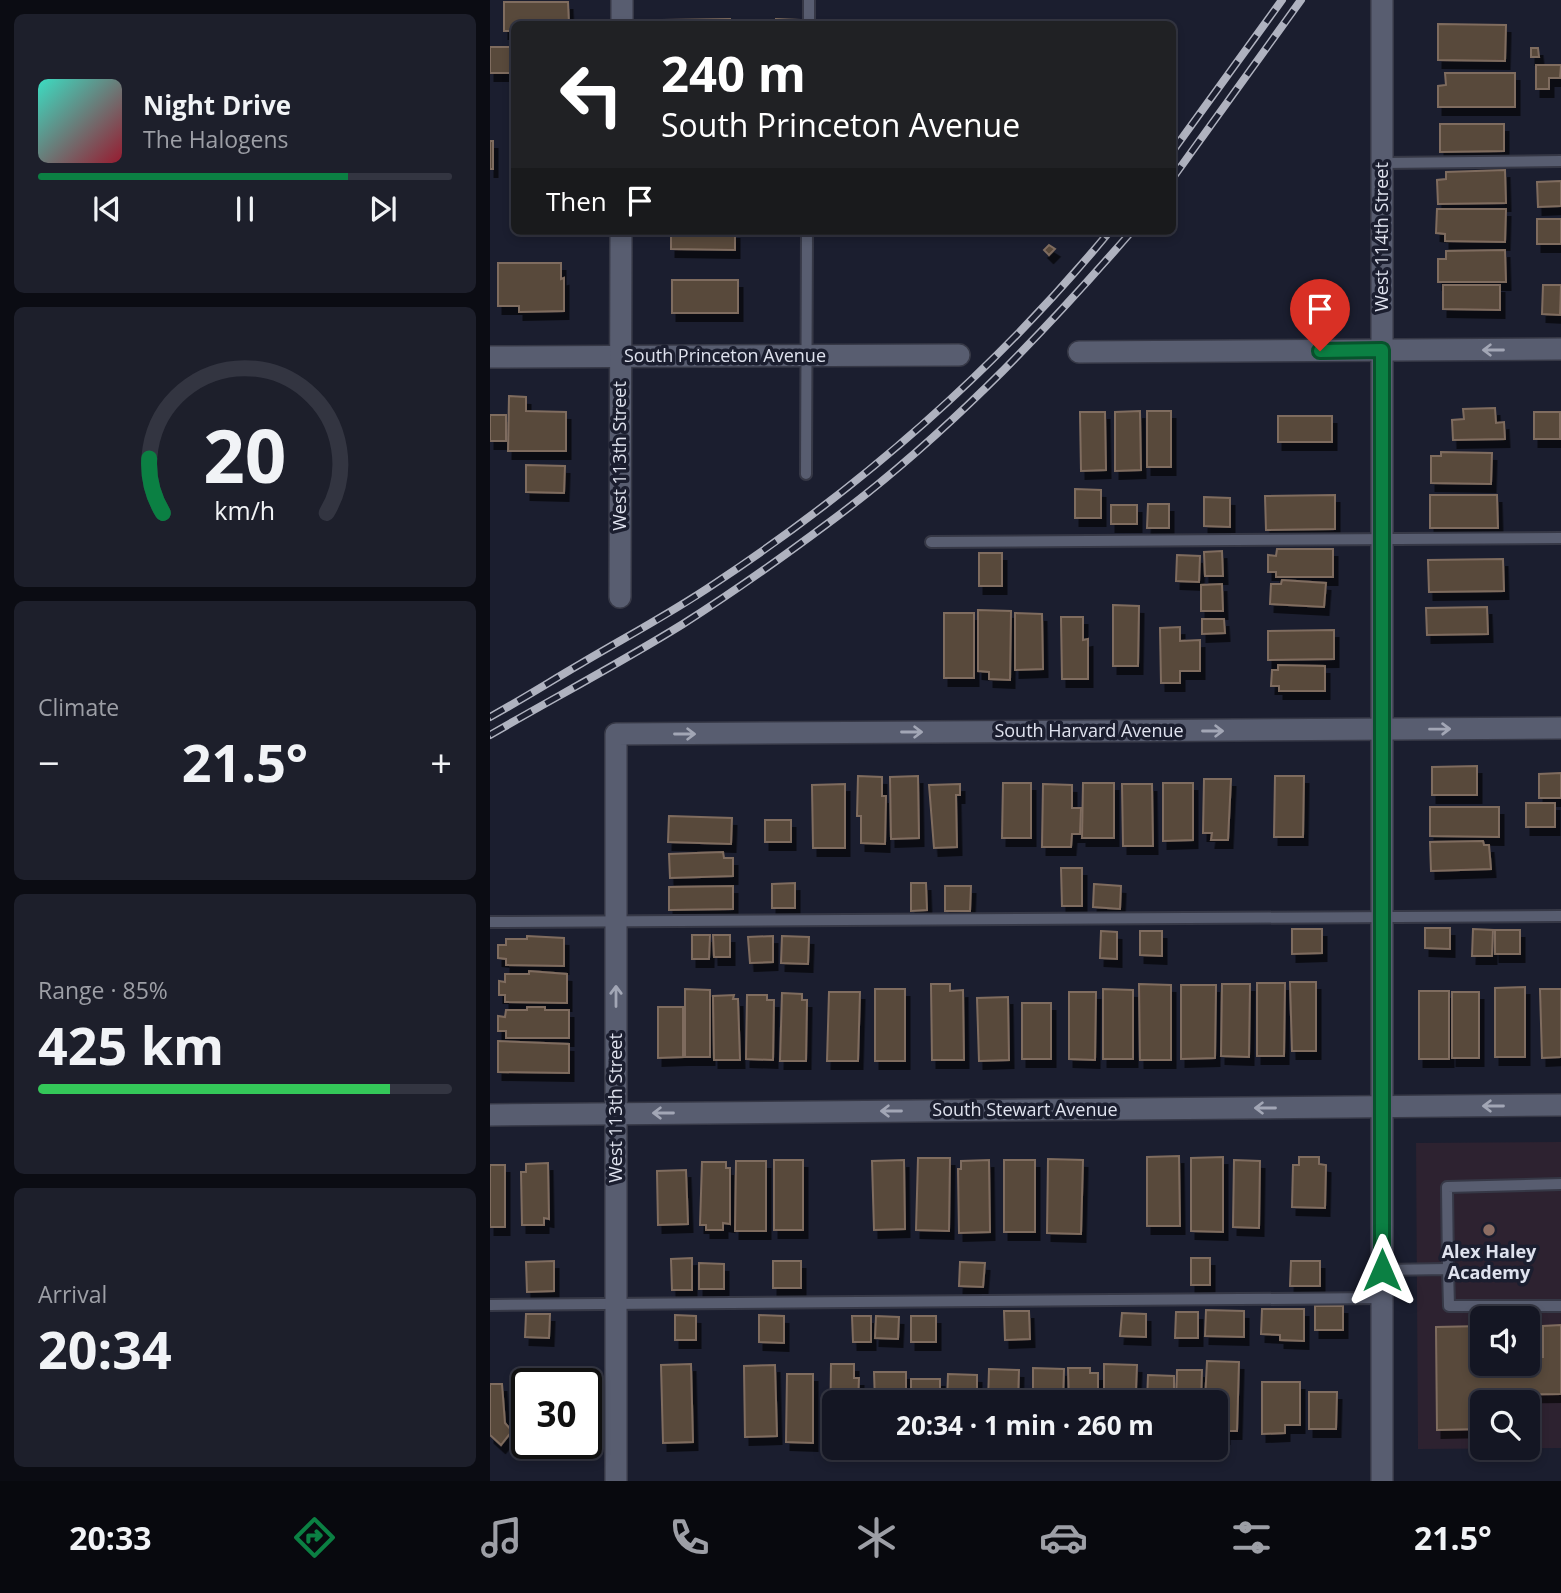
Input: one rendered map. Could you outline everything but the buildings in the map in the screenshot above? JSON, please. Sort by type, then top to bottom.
[{"type":"street","points":[[622,0],[622,21]]},
{"type":"street","name":"West 114th Street","points":[[1382,0],[1382,1481]]},
{"type":"street","name":"West 113th Street","points":[[620,597],[621,235]]},
{"type":"street","points":[[1079,352],[1561,349]]},
{"type":"street","name":"South Princeton Avenue","points":[[490,357],[959,355]]},
{"type":"street","name":"South Harvard Avenue","points":[[616,734],[1561,728]]},
{"type":"street","name":"West 113th Street","points":[[616,734],[616,1481]]},
{"type":"street","name":"South Stewart Avenue","points":[[490,1115],[1561,1105]]},
{"type":"lane","points":[[809,0],[809,21]]},
{"type":"lane","points":[[1382,163],[1561,161]]},
{"type":"lane","points":[[806,474],[807,235]]},
{"type":"lane","points":[[931,542],[1561,538]]},
{"type":"lane","points":[[490,922],[1561,916]]},
{"type":"lane","points":[[1561,1184],[1447,1187],[1449,1306],[1561,1306]]},
{"type":"lane","points":[[1382,1270],[1448,1269]]},
{"type":"lane","points":[[490,1305],[1382,1298]]},
{"type":"shaded area","name":"Alex Haley Academy","points":[[1561,1142],[1561,1448],[1540,1448],[1540,1390],[1470,1390],[1470,1449],[1418,1449],[1416,1143]]},
{"type":"railway","points":[[1176,146],[1282,0]]},
{"type":"railway","points":[[1176,173],[1301,0]]},
{"type":"railway","points":[[490,717],[698,595],[822,507],[875,465],[974,377],[1067,281],[1107,235]]},
{"type":"railway","points":[[490,735],[635,653],[701,612],[792,550],[869,492],[949,423],[1025,349],[1128,235]]},
{"type":"place","name":"Alex Haley Academy","points":[[1489,1230]]},
{"type":"route","points":[[1320,351],[1382,350],[1382,1270]]}]
